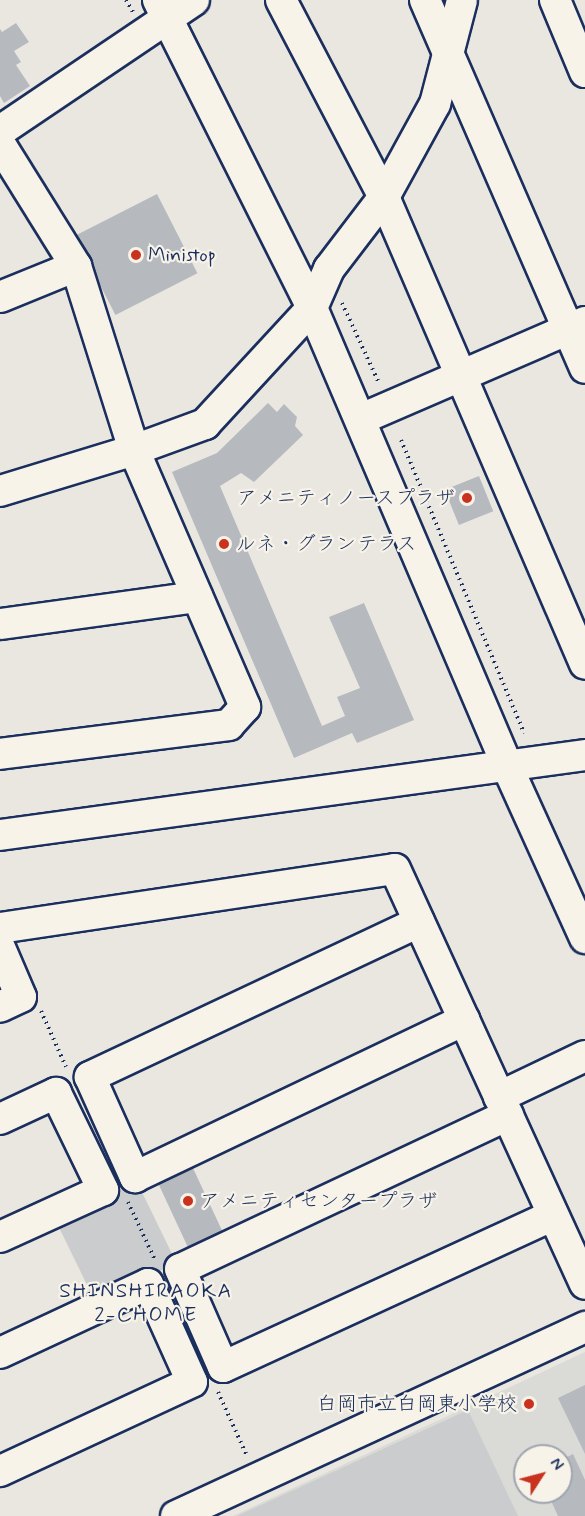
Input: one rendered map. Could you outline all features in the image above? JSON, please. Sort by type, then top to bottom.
[{"type":"street","points":[[0,131],[153,10],[194,0]]},
{"type":"street","points":[[281,0],[384,197],[585,664]]},
{"type":"street","points":[[425,0],[576,325],[585,368]]},
{"type":"street","points":[[0,491],[134,450],[205,424],[312,308],[327,273],[384,197],[435,104],[448,46],[462,0]]},
{"type":"street","points":[[555,0],[585,72]]},
{"type":"street","points":[[153,10],[312,308],[507,766],[585,938]]},
{"type":"street","points":[[0,144],[76,266],[134,450],[244,707],[229,725],[0,754]]},
{"type":"street","points":[[0,297],[76,266]]},
{"type":"street","points":[[361,419],[576,325]]},
{"type":"street","points":[[0,624],[197,597]]},
{"type":"street","points":[[0,835],[585,755]]},
{"type":"street","points":[[0,928],[395,869],[585,1284]]},
{"type":"street","points":[[419,922],[90,1077],[135,1177],[464,1020]]},
{"type":"street","points":[[0,948],[21,997],[0,1007]]},
{"type":"street","points":[[553,1215],[223,1367],[180,1269],[503,1106],[585,1056]]},
{"type":"street","points":[[0,1119],[56,1093],[103,1190],[0,1237]]},
{"type":"street","points":[[0,1353],[148,1284],[192,1382],[0,1471]]},
{"type":"street","points":[[176,1516],[585,1328]]},
{"type":"path","points":[[126,0],[153,10]]},
{"type":"path","points":[[327,273],[381,387]]},
{"type":"path","points":[[401,440],[524,733]]},
{"type":"shaded area","points":[[137,1182],[176,1263],[96,1302],[56,1221]]},
{"type":"shaded area","name":"白岡市立白岡東小学校","points":[[585,1352],[585,1516],[233,1516]]},
{"type":"shaded area","points":[[468,1410],[518,1516],[237,1516]]},
{"type":"building","points":[[16,23],[29,42],[14,51],[21,62],[16,65],[30,86],[4,103],[0,96],[0,29],[2,32]]},
{"type":"building","name":"Ministop","points":[[157,194],[197,273],[115,315],[75,236]]},
{"type":"building","name":"ルネ・グランテラス","points":[[268,403],[277,412],[284,404],[297,417],[295,426],[303,435],[254,482],[241,473],[220,486],[322,726],[345,716],[337,697],[360,688],[329,617],[364,603],[414,720],[357,743],[352,733],[294,758],[172,472],[217,453]]},
{"type":"building","points":[[479,476],[493,511],[459,525],[445,490]]},
{"type":"building","points":[[192,1166],[224,1235],[190,1251],[158,1182]]},
{"type":"building","points":[[585,1385],[585,1454],[558,1398]]},
{"type":"building","points":[[573,1454],[585,1480],[585,1516],[558,1516],[552,1504],[573,1504]]},
{"type":"place","name":"Ministop","points":[[136,255]]},
{"type":"place","name":"アメニティノースプラザ","points":[[467,498]]},
{"type":"place","name":"ルネ・グランテラス","points":[[224,544]]},
{"type":"place","name":"アメニティセンタープラザ","points":[[188,1201]]},
{"type":"place","name":"白岡市立白岡東小学校","points":[[529,1404]]},
{"type":"district","name":"SHINSHIRAOKA 2-CHOME","points":[[146,1303]]}]
